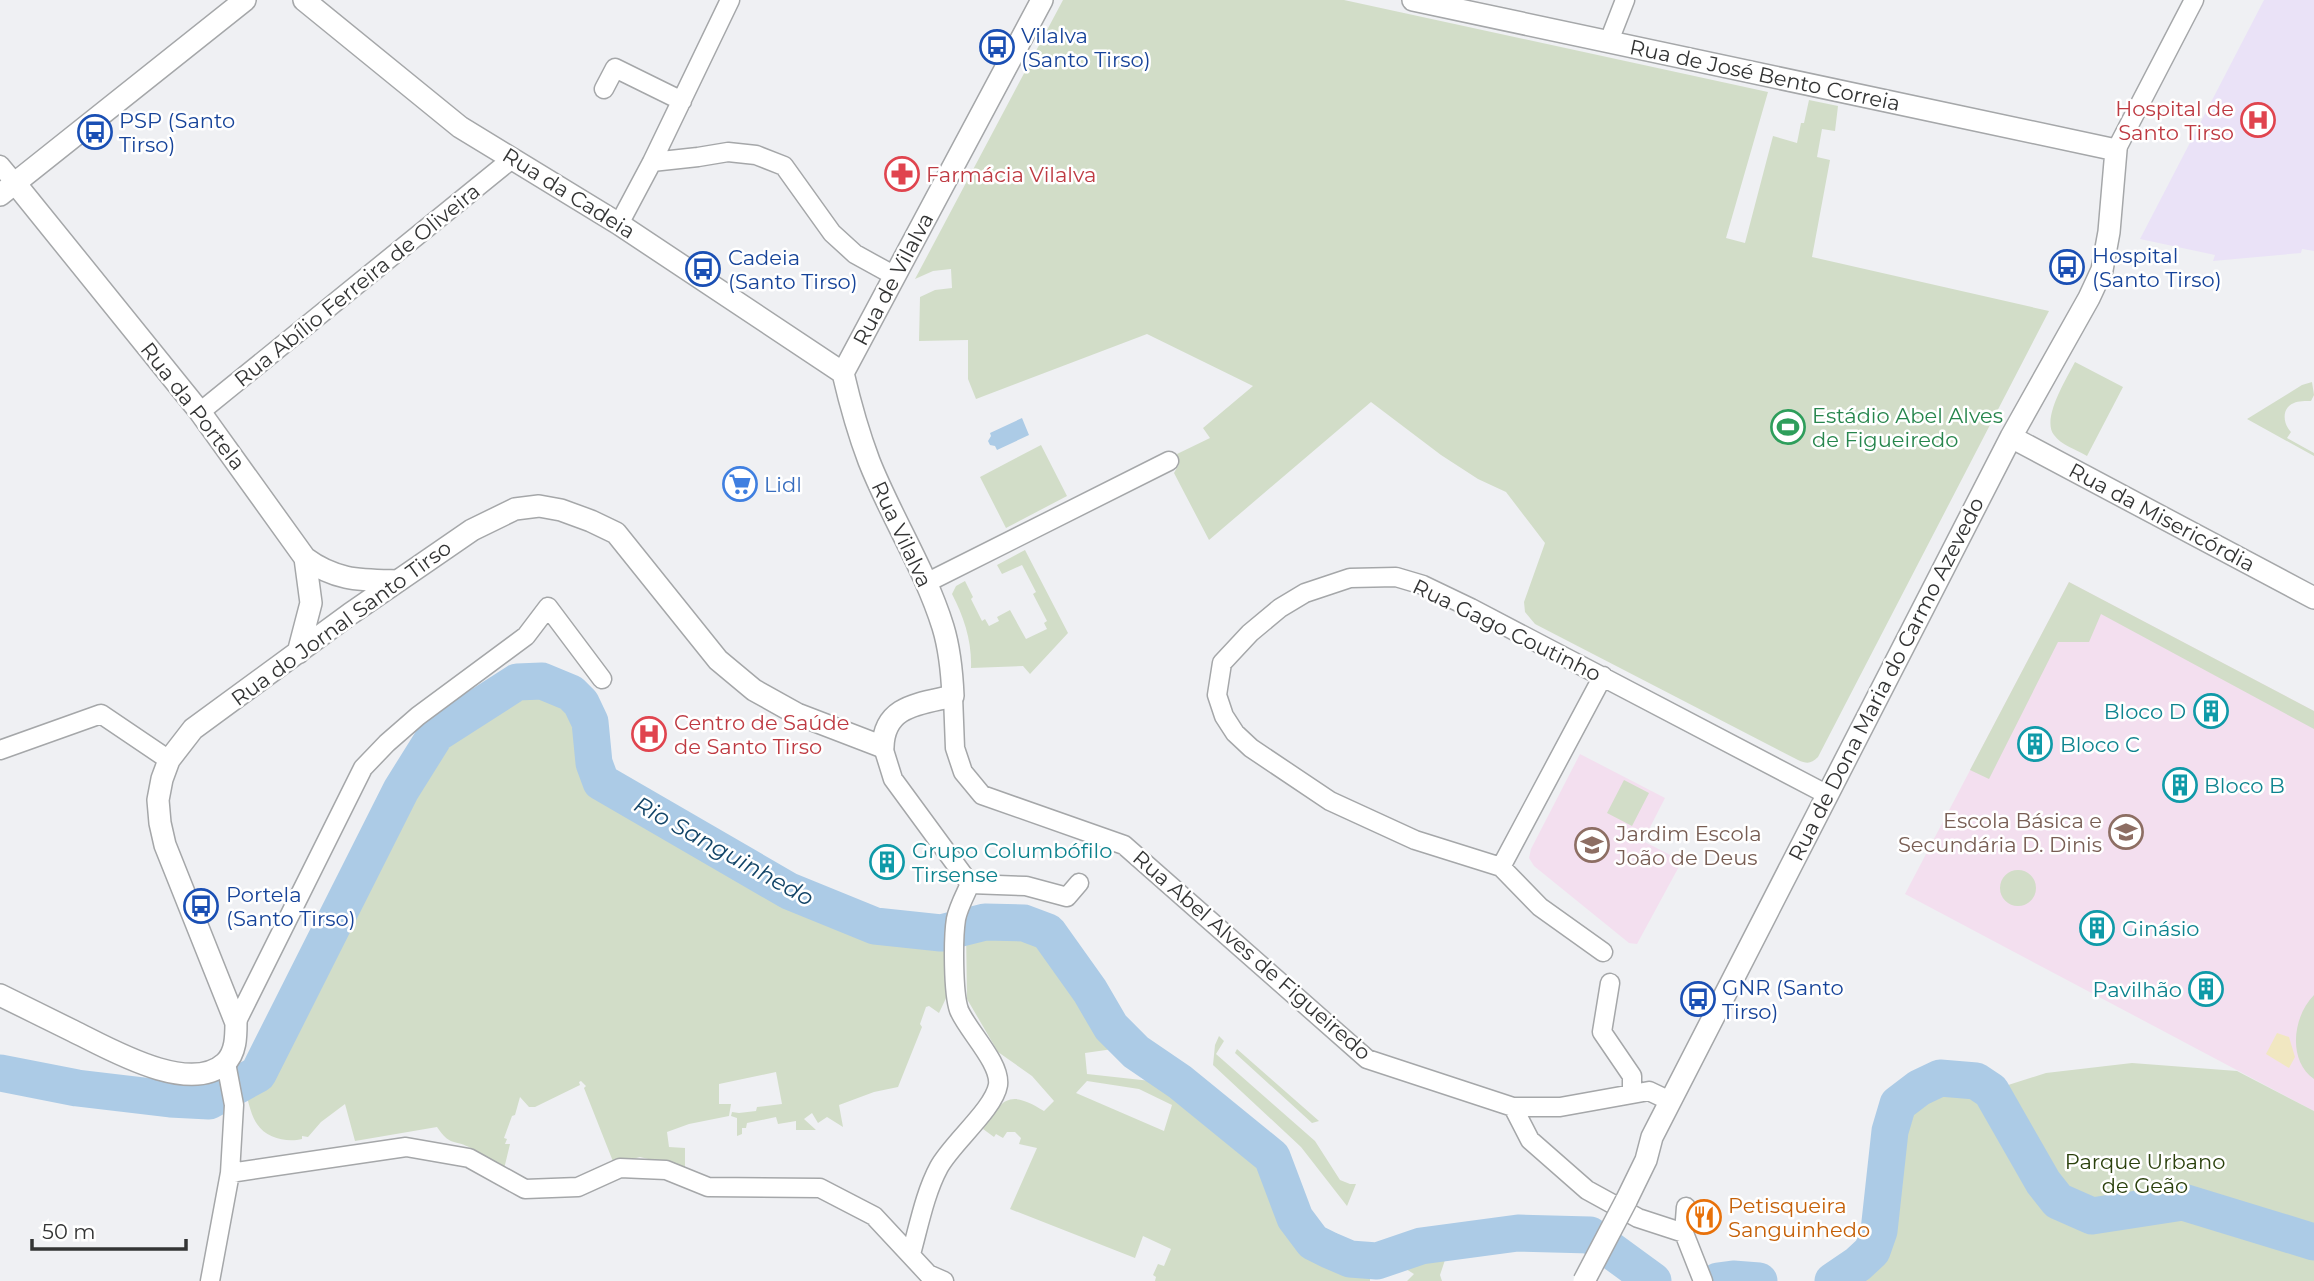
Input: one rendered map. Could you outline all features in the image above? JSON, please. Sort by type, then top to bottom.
[{"type":"street","points":[[0,165],[7,189],[246,0]]},
{"type":"street","name":"Rua da Cadeia","points":[[304,0],[460,127],[619,224],[844,373]]},
{"type":"street","points":[[619,224],[730,0]]},
{"type":"street","name":"Rua de Vilalva","points":[[844,373],[1042,0]]},
{"type":"street","name":"Rua de José Bento Correia","points":[[1413,0],[2116,150]]},
{"type":"street","points":[[1609,41],[1625,0]]},
{"type":"street","points":[[2116,150],[2194,0]]},
{"type":"street","points":[[604,89],[615,68],[682,101]]},
{"type":"street","name":"Rua de Dona Maria do Carmo Azevedo","points":[[1584,1281],[1646,1160],[1652,1137],[1826,793],[2011,437],[2076,323],[2102,270],[2109,232],[2116,150]]},
{"type":"street","points":[[652,162],[728,152],[756,155],[784,166],[832,233],[855,254],[895,276]]},
{"type":"street","name":"Rua Abílio Ferreira de Oliveira","points":[[201,412],[513,158]]},
{"type":"street","name":"Rua da Portela","points":[[7,189],[201,412],[305,558],[311,603],[298,653]]},
{"type":"street","name":"Rua Vilalva","points":[[844,373],[853,414],[869,462],[926,583],[943,629],[953,696]]},
{"type":"street","name":"Rua da Misericórdia","points":[[2011,437],[2314,598]]},
{"type":"street","points":[[926,583],[1169,461]]},
{"type":"street","name":"Rua do Jornal Santo Tirso","points":[[236,1023],[165,845],[158,800],[169,760],[193,729],[398,581],[493,518],[515,509],[539,506],[561,510],[616,533],[718,660],[754,690],[797,714],[883,747]]},
{"type":"street","points":[[305,558],[320,569],[338,576],[398,581]]},
{"type":"street","name":"Rua Gago Coutinho","points":[[1501,867],[1415,840],[1330,801],[1251,748],[1235,733],[1224,716],[1217,695],[1222,663],[1280,608],[1305,593],[1332,582],[1370,576],[1396,577],[1423,585],[1826,793]]},
{"type":"street","points":[[210,1281],[230,1173],[234,1105],[227,1070],[235,1047],[236,1023],[363,768],[418,716],[526,636],[548,607],[601,679]]},
{"type":"street","points":[[1603,676],[1501,867],[1540,906],[1603,952]]},
{"type":"street","points":[[953,696],[910,706],[892,717],[883,732],[883,747],[893,779],[970,884]]},
{"type":"street","name":"Rua Abel Alves de Figueiredo","points":[[953,696],[955,748],[963,772],[982,795],[1124,845],[1367,1059],[1513,1107],[1560,1107],[1649,1091],[1670,1101]]},
{"type":"street","points":[[0,750],[101,713],[169,760]]},
{"type":"street","points":[[970,884],[1026,886],[1068,897],[1079,883]]},
{"type":"street","points":[[911,1254],[940,1166],[988,1106],[998,1085],[996,1072],[959,1010],[955,993],[956,927],[970,884]]},
{"type":"street","points":[[1610,983],[1602,1032],[1632,1076],[1632,1093]]},
{"type":"street","points":[[0,995],[151,1067],[179,1073],[205,1074],[227,1070]]},
{"type":"street","points":[[1513,1107],[1530,1140],[1587,1190],[1638,1218],[1684,1233]]},
{"type":"street","points":[[230,1173],[407,1147],[469,1158],[526,1189],[578,1187],[620,1168],[666,1170],[708,1187],[820,1188],[874,1216],[928,1273],[944,1281]]},
{"type":"street","points":[[1686,1207],[1684,1233],[1703,1281]]},
{"type":"shaded area","name":"Hospital de Santo Tirso","points":[[2264,0],[2314,0],[2314,251],[2302,249],[2301,253],[2213,261],[2215,255],[2140,239]]},
{"type":"shaded area","name":"Escola Básica e Secundária D. Dinis","points":[[2069,582],[2314,711],[2314,1111],[1905,894]]},
{"type":"shaded area","name":"Jardim Escola João de Deus","points":[[1580,754],[1665,798],[1643,841],[1682,861],[1637,944],[1629,943],[1534,866],[1529,858],[1531,849]]},
{"type":"green space","points":[[1063,0],[1344,0],[1768,92],[1726,238],[1745,243],[1773,136],[1797,143],[1809,100],[1838,106],[1835,131],[1822,129],[1817,157],[1830,160],[1812,257],[2049,311],[1818,757],[1809,763],[1798,760],[1535,624],[1525,612],[1524,602],[1545,543],[1506,492],[1478,479],[1441,455],[1371,402],[1209,540],[1174,473],[1179,464],[1177,454],[1210,438],[1203,428],[1253,386],[1147,334],[976,399],[968,379],[968,340],[919,341],[920,297],[935,290],[952,288],[951,269],[933,271],[915,279]]},
{"type":"green space","points":[[2075,362],[2123,387],[2087,456],[2061,442],[2051,428],[2057,398]]},
{"type":"green space","points":[[2312,382],[2314,395],[2311,401],[2290,405],[2285,416],[2286,425],[2291,432],[2287,438],[2314,453],[2314,456],[2247,419],[2302,385]]},
{"type":"green space","points":[[1041,445],[1067,496],[1006,528],[980,477]]},
{"type":"green space","points":[[1025,550],[1068,633],[1030,674],[1023,666],[971,668],[966,630],[952,594],[956,586],[965,581],[982,621],[985,619],[989,626],[999,621],[997,617],[1010,610],[1026,639],[1047,629],[1044,623],[1047,621],[1033,594],[1036,592],[1022,565],[1002,574],[997,565]]},
{"type":"green space","points":[[2069,582],[2314,711],[2314,729],[2101,614],[2089,642],[2058,642],[1989,779],[1970,770]]},
{"type":"green space","points":[[535,685],[563,694],[576,703],[585,722],[589,762],[596,786],[787,896],[875,930],[948,936],[947,996],[939,1013],[929,1006],[926,1007],[920,1024],[922,1027],[898,1087],[874,1092],[839,1105],[843,1127],[827,1117],[818,1123],[812,1113],[804,1119],[816,1130],[796,1130],[796,1121],[778,1124],[776,1117],[747,1123],[746,1128],[742,1128],[742,1134],[737,1136],[737,1118],[731,1116],[732,1112],[756,1111],[757,1107],[782,1104],[776,1072],[719,1084],[719,1104],[731,1104],[729,1116],[689,1124],[667,1132],[669,1147],[685,1148],[685,1168],[640,1157],[614,1164],[584,1088],[586,1086],[581,1081],[580,1085],[535,1107],[529,1107],[520,1097],[504,1138],[507,1139],[505,1144],[510,1144],[504,1169],[469,1147],[448,1140],[437,1127],[355,1141],[345,1104],[321,1122],[308,1137],[302,1136],[302,1139],[277,1138],[261,1129],[253,1116],[244,1087],[264,1073],[406,794],[440,737],[510,691]]},
{"type":"green space","points":[[1624,780],[1649,793],[1632,826],[1607,813]]},
{"type":"green space","points":[[2018,870],[2031,875],[2036,888],[2031,901],[2018,906],[2005,901],[2000,888],[2005,875]]},
{"type":"green space","points":[[986,926],[1020,927],[1046,937],[1085,991],[1106,1027],[1129,1053],[1175,1084],[1268,1162],[1282,1203],[1297,1229],[1314,1249],[1337,1263],[1370,1272],[1370,1281],[1155,1281],[1156,1277],[1153,1275],[1158,1264],[1164,1266],[1171,1249],[1143,1236],[1135,1258],[1010,1209],[1037,1148],[1019,1144],[1021,1138],[1015,1132],[1007,1132],[1003,1138],[996,1134],[994,1137],[983,1129],[1001,1104],[1008,1100],[1022,1100],[1044,1111],[1054,1101],[1032,1076],[998,1052],[967,999],[966,930]],"holes":[[[1120,1048],[1160,1081],[1160,1082],[1087,1074],[1085,1053]],[[1087,1081],[1139,1089],[1172,1105],[1164,1131],[1076,1093]]]},
{"type":"green space","points":[[2314,995],[2314,1079],[2305,1071],[2300,1061],[2296,1038],[2301,1014]]},
{"type":"green space","points":[[1219,1036],[1224,1041],[1216,1054],[1315,1141],[1340,1180],[1356,1184],[1347,1206],[1301,1147],[1213,1065]]},
{"type":"green space","points":[[1237,1049],[1319,1121],[1312,1123],[1235,1053]]},
{"type":"green space","name":"Parque Urbano de Geão","points":[[2132,1063],[2237,1071],[2314,1111],[2314,1281],[1851,1281],[1870,1265],[1896,1227],[1899,1208],[1895,1135],[1905,1114],[1925,1096],[1943,1088],[1959,1086],[1980,1094],[2046,1073]]},
{"type":"green space","points":[[1449,1248],[1440,1275],[1442,1281],[1407,1281],[1414,1274],[1398,1264],[1411,1256]]},
{"type":"sand","points":[[2277,1033],[2289,1037],[2295,1057],[2289,1068],[2266,1054]]},
{"type":"water","points":[[1022,418],[1029,435],[997,450],[990,445],[990,433]]},
{"type":"waterway","name":"Rio Sanguinhedo","points":[[0,1073],[77,1088],[209,1101],[258,1074],[401,790],[436,734],[517,682],[542,681],[571,693],[581,703],[590,722],[594,763],[601,782],[789,891],[875,926],[941,933],[985,922],[1024,923],[1048,932],[1090,991],[1111,1027],[1136,1052],[1180,1082],[1272,1157],[1295,1218],[1313,1242],[1350,1259],[1377,1261],[1421,1246],[1518,1233],[1590,1235],[1653,1281]]},
{"type":"waterway","name":"Rio Sanguinhedo","points":[[1833,1281],[1872,1251],[1879,1231],[1890,1131],[1898,1104],[1919,1088],[1940,1078],[1976,1081],[1991,1091],[2043,1182],[2058,1201],[2092,1216],[2183,1202],[2314,1242]]},
{"type":"waterway","name":"Rio Sanguinhedo","points":[[1718,1281],[1759,1281]]},
{"type":"place","name":"Vilalva (Santo Tirso)","points":[[997,47]]},
{"type":"place","name":"Hospital de Santo Tirso","points":[[2258,120]]},
{"type":"place","name":"PSP (Santo Tirso)","points":[[95,132]]},
{"type":"place","name":"Farmácia Vilalva","points":[[902,174]]},
{"type":"place","name":"Hospital (Santo Tirso)","points":[[2067,267]]},
{"type":"place","name":"Cadeia (Santo Tirso)","points":[[703,269]]},
{"type":"place","name":"Estádio Abel Alves de Figueiredo","points":[[1788,427]]},
{"type":"place","name":"Lidl","points":[[740,484]]},
{"type":"place","name":"Bloco D","points":[[2211,711]]},
{"type":"place","name":"Centro de Saúde de Santo Tirso","points":[[649,734]]},
{"type":"place","name":"Bloco C","points":[[2035,744]]},
{"type":"place","name":"Bloco B","points":[[2180,785]]},
{"type":"place","name":"Escola Básica e Secundária D. Dinis","points":[[2126,832]]},
{"type":"place","name":"Jardim Escola João de Deus","points":[[1592,845]]},
{"type":"place","name":"Grupo Columbófilo Tirsense","points":[[887,862]]},
{"type":"place","name":"Portela (Santo Tirso)","points":[[201,906]]},
{"type":"place","name":"Ginásio","points":[[2097,928]]},
{"type":"place","name":"Pavilhão","points":[[2206,989]]},
{"type":"place","name":"GNR (Santo Tirso)","points":[[1698,999]]},
{"type":"place","name":"Petisqueira Sanguinhedo","points":[[1704,1217]]}]
